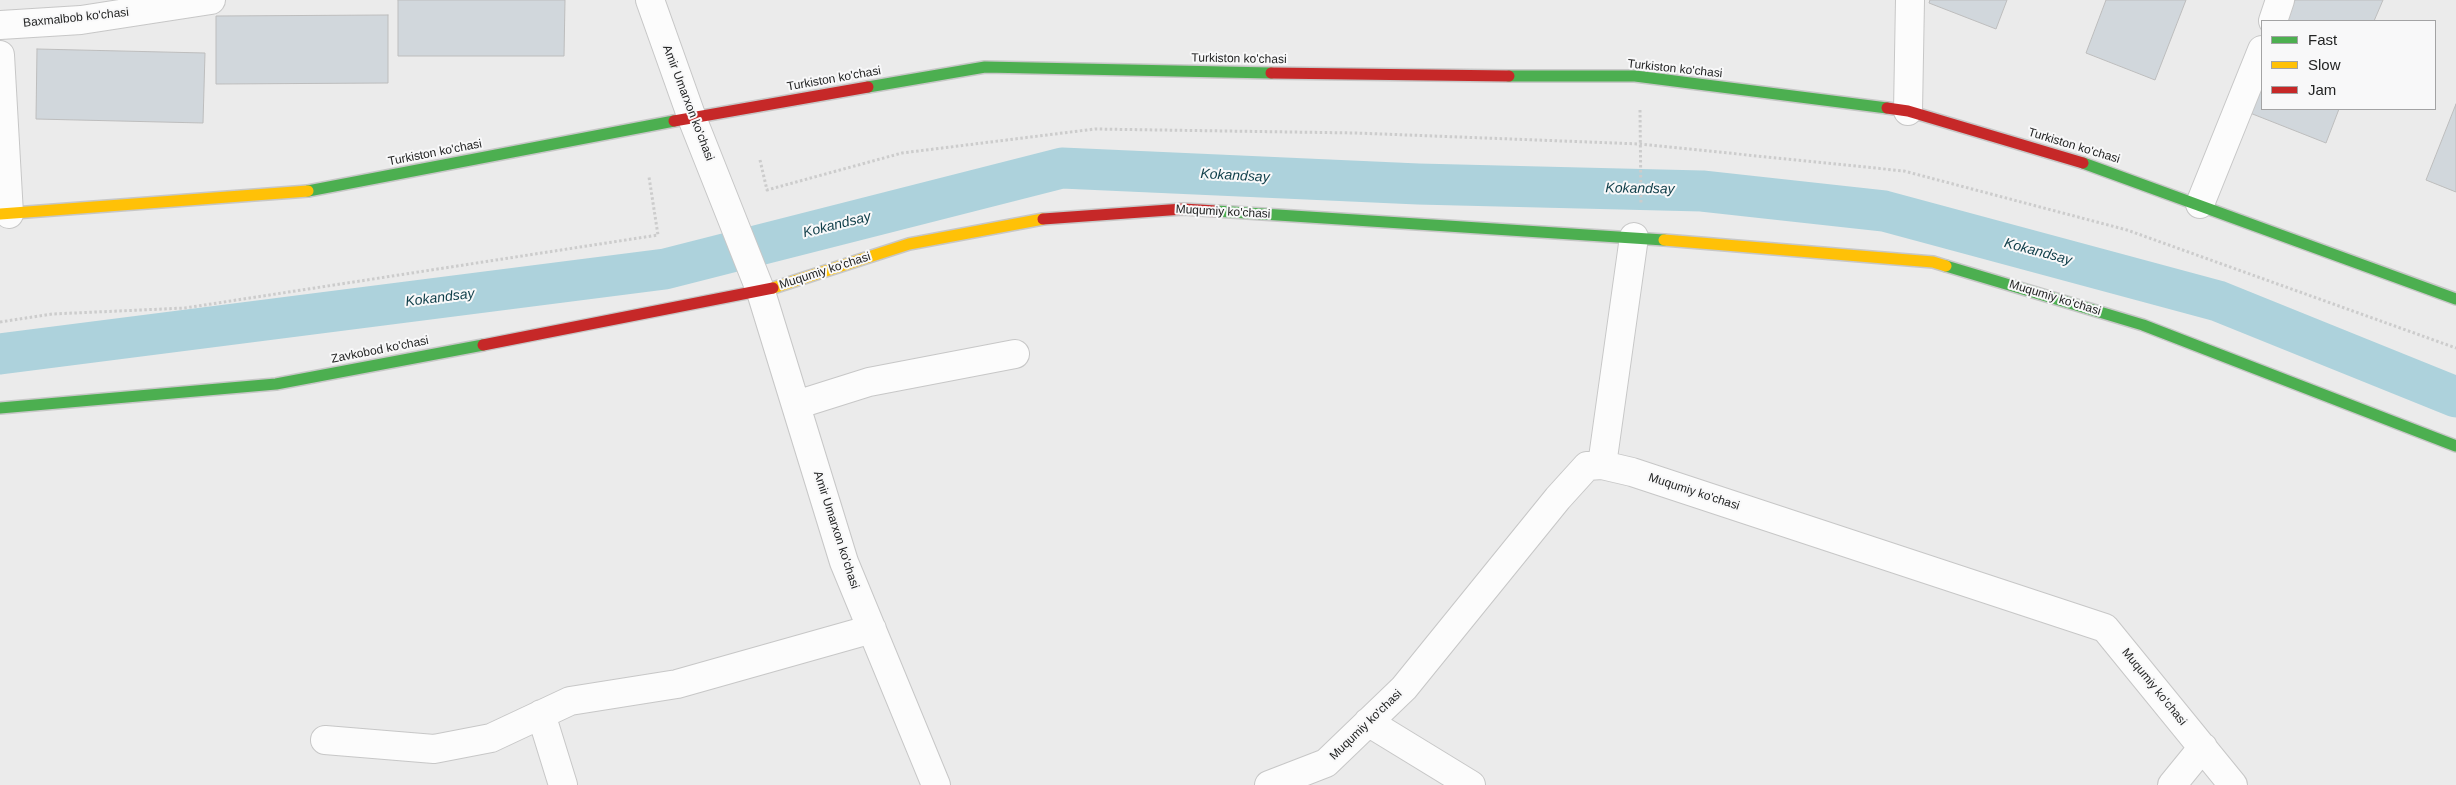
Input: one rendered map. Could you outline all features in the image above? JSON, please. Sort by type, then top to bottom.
[{"type":"street","name":"Baxmalbob ko'chasi","points":[[0,26],[81,20],[128,6],[211,0]]},
{"type":"street","name":"Amir Umarxon ko'chasi","points":[[650,0],[692,118],[757,280],[844,562],[936,785]]},
{"type":"street","points":[[1908,111],[1910,0]]},
{"type":"street","points":[[2273,20],[2280,0]]},
{"type":"street","points":[[2200,204],[2261,52]]},
{"type":"street","points":[[0,54],[5,214]]},
{"type":"street","name":"Turkiston ko'chasi","points":[[5,214],[296,193],[692,118],[985,67],[1391,76],[1635,76],[1908,111],[2110,171],[2456,299]]},
{"type":"street","name":"Muqumiy ko'chasi","points":[[757,280],[909,244],[1039,219],[1183,209],[1634,237],[1933,262],[2143,325],[2456,446]]},
{"type":"street","points":[[1602,465],[1634,237]]},
{"type":"street","name":"Zavkobod ko'chasi","points":[[0,408],[276,384],[757,280]]},
{"type":"street","points":[[796,405],[869,382],[1015,354]]},
{"type":"street","name":"Muqumiy ko'chasi","points":[[1270,785],[1326,763],[1404,688],[1558,498],[1587,466],[1602,465],[1632,472],[2105,628],[2233,785]]},
{"type":"street","points":[[326,740],[434,749],[491,738],[570,701],[676,684],[872,629]]},
{"type":"street","points":[[541,714],[563,785]]},
{"type":"street","points":[[1368,722],[1471,785]]},
{"type":"street","points":[[2172,785],[2202,747]]},
{"type":"path","points":[[1640,107],[1641,208]]},
{"type":"path","points":[[760,160],[767,190],[902,153],[1095,129],[1356,133],[1640,144],[1904,171],[2127,230],[2456,348]]},
{"type":"path","points":[[0,322],[52,314],[185,308],[658,235],[650,177]]},
{"type":"building","points":[[398,0],[565,0],[564,56],[398,56]]},
{"type":"building","points":[[1930,0],[2007,0],[1996,29],[1929,3]]},
{"type":"building","points":[[2106,0],[2186,0],[2155,80],[2086,53]]},
{"type":"building","points":[[2295,0],[2383,0],[2374,20],[2287,20]]},
{"type":"building","points":[[388,15],[388,83],[216,84],[216,16]]},
{"type":"building","points":[[37,49],[205,53],[203,123],[36,119]]},
{"type":"building","points":[[2261,85],[2261,110],[2339,110],[2326,143],[2250,113]]},
{"type":"building","points":[[2456,104],[2456,192],[2426,180]]},
{"type":"waterway","name":"Kokandsay","points":[[0,354],[665,269],[1062,168],[1418,184],[1702,191],[1884,211],[2218,301],[2456,397]]},
{"type":"traffic: fast","points":[[868,87],[985,67],[1271,73]]},
{"type":"traffic: fast","points":[[1509,76],[1635,76],[1887,108]]},
{"type":"traffic: fast","points":[[308,191],[674,121]]},
{"type":"traffic: fast","points":[[2083,163],[2456,299]]},
{"type":"traffic: fast","points":[[1216,211],[1664,240]]},
{"type":"traffic: fast","points":[[1946,266],[2143,325],[2456,446]]},
{"type":"traffic: fast","points":[[0,408],[276,384],[483,345]]},
{"type":"traffic: slow","points":[[0,214],[308,191]]},
{"type":"traffic: slow","points":[[773,288],[909,244],[1043,219]]},
{"type":"traffic: slow","points":[[1664,240],[1933,262],[1946,266]]},
{"type":"traffic: jam","points":[[1271,73],[1509,76]]},
{"type":"traffic: jam","points":[[674,121],[868,87]]},
{"type":"traffic: jam","points":[[1887,108],[1908,111],[2083,163]]},
{"type":"traffic: jam","points":[[1043,219],[1183,209],[1216,211]]},
{"type":"traffic: jam","points":[[483,345],[773,288]]}]
